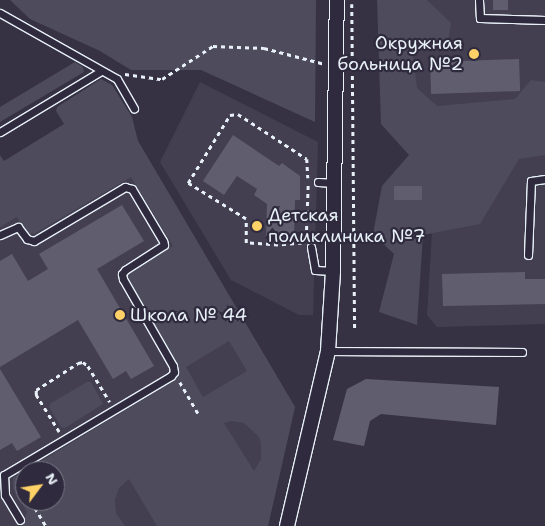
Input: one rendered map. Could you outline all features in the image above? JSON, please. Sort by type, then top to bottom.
[{"type":"street","points":[[287,526],[328,351],[333,271],[337,0]]},
{"type":"lane","points":[[479,0],[480,18],[545,20]]},
{"type":"lane","points":[[0,13],[117,79],[134,109]]},
{"type":"lane","points":[[0,132],[101,71]]},
{"type":"lane","points":[[528,254],[531,180],[545,180]]},
{"type":"lane","points":[[318,182],[335,183]]},
{"type":"lane","points":[[0,236],[18,227],[27,239],[34,241],[124,187],[132,189],[164,245],[125,270],[122,274],[123,279],[173,366],[174,372],[171,376],[2,477]]},
{"type":"lane","points":[[308,245],[314,270],[333,271]]},
{"type":"lane","points":[[328,351],[522,352]]},
{"type":"lane","points":[[0,468],[5,495],[20,520]]},
{"type":"path","points":[[352,0],[355,330]]},
{"type":"path","points":[[101,71],[162,79],[213,46],[264,48],[323,63],[337,71]]},
{"type":"path","points":[[238,114],[307,159],[308,245],[246,243],[246,219],[188,183],[230,115],[238,114]]},
{"type":"path","points":[[63,440],[36,395],[36,390],[78,363],[84,362],[88,366],[114,410]]},
{"type":"path","points":[[174,372],[199,415]]},
{"type":"path","points":[[38,511],[46,526]]},
{"type":"shaded area","points":[[10,0],[316,0],[315,122],[201,70],[131,70],[100,51],[30,19]]},
{"type":"shaded area","points":[[377,0],[427,0],[451,23],[448,42],[412,50],[417,88],[437,106],[515,99],[531,80],[545,82],[545,155],[519,159],[480,224],[423,235],[417,325],[379,312],[394,254],[373,234],[382,186],[409,155],[381,124]]},
{"type":"shaded area","points":[[395,0],[545,0],[545,324],[437,327],[427,315],[437,150],[409,109]]},
{"type":"shaded area","points":[[75,62],[83,67],[84,72],[0,122],[0,107]]},
{"type":"shaded area","points":[[101,79],[112,85],[132,117],[138,141],[295,407],[268,526],[157,526],[129,479],[119,488],[115,500],[116,513],[125,526],[22,526],[26,511],[65,511],[65,461],[41,461],[174,381],[177,366],[127,280],[128,273],[173,246],[131,177],[34,234],[27,233],[17,217],[0,227],[0,155],[4,161],[64,124],[56,111],[57,107]],"holes":[[[229,341],[247,371],[203,397],[186,367]],[[231,421],[244,423],[259,437],[261,459],[254,471],[224,423]]]},
{"type":"shaded area","name":"Детская поликлиника №7","points":[[200,82],[318,142],[313,315],[299,315],[231,280],[160,162]]},
{"type":"shaded area","name":"Школа № 44","points":[[138,141],[295,407],[268,526],[0,526],[0,223]]},
{"type":"shaded area","points":[[87,382],[91,382],[103,404],[65,428],[61,427],[49,407],[51,403]]},
{"type":"shaded area","points":[[15,477],[15,491],[13,488],[13,478]]},
{"type":"building","points":[[493,0],[508,0],[508,10],[493,10]]},
{"type":"building","points":[[519,59],[520,91],[431,94],[430,62]]},
{"type":"building","points":[[233,135],[279,166],[282,163],[300,176],[300,200],[295,200],[294,239],[266,238],[267,204],[254,195],[257,189],[237,176],[224,195],[203,181]]},
{"type":"building","points":[[394,186],[422,186],[422,200],[394,200]]},
{"type":"building","points":[[122,205],[144,241],[97,269],[154,366],[131,379],[126,371],[113,379],[78,320],[0,367],[0,261],[12,254],[28,281],[48,269],[39,254]]},
{"type":"building","points":[[525,272],[525,279],[545,279],[545,304],[443,306],[442,274]]},
{"type":"building","points":[[0,369],[41,437],[17,451],[12,443],[0,450]]},
{"type":"building","points":[[366,379],[499,387],[496,425],[381,414],[370,421],[364,446],[333,440],[347,389]]},
{"type":"place","name":"Окружная больница №2","points":[[474,54]]},
{"type":"place","name":"Детская поликлиника №7","points":[[257,226]]},
{"type":"place","name":"Школа № 44","points":[[120,315]]}]
